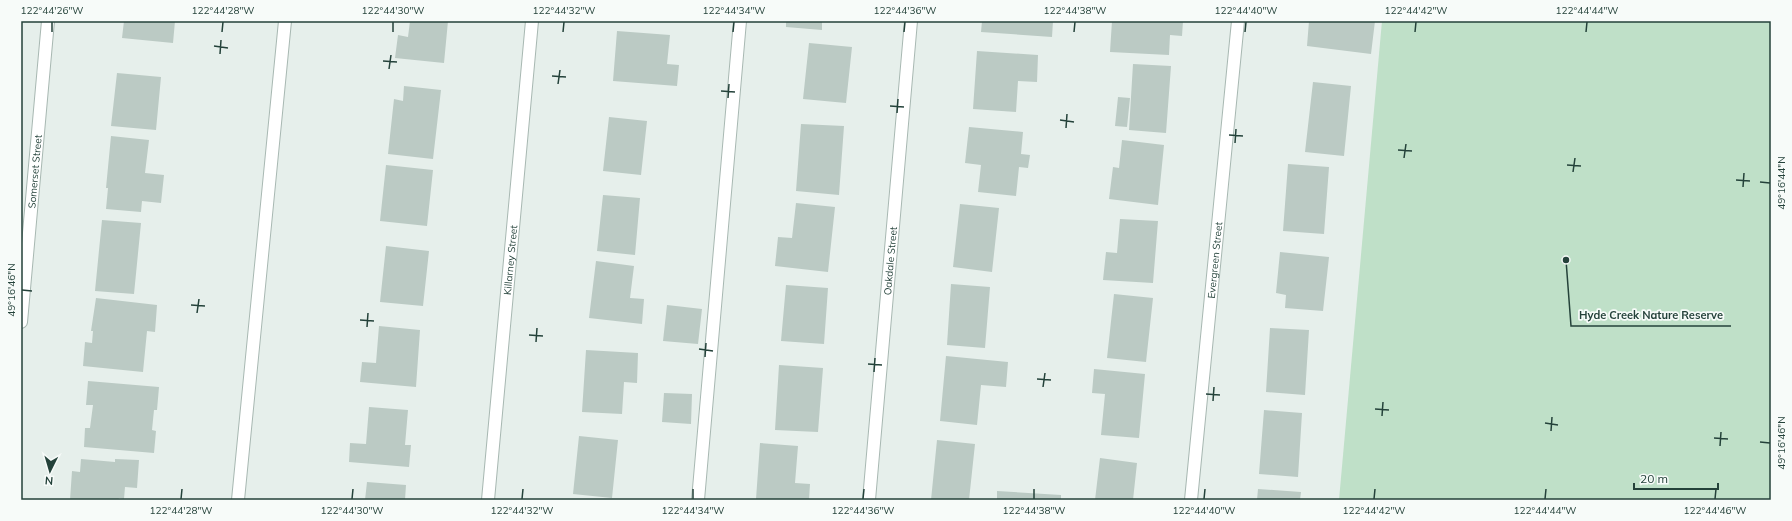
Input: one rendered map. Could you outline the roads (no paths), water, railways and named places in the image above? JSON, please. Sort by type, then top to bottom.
[{"type":"street","name":"Somerset Street","points":[[21,322],[48,21]]},
{"type":"street","points":[[238,500],[285,21]]},
{"type":"street","name":"Killarney Street","points":[[488,500],[532,21]]},
{"type":"street","points":[[698,500],[740,21]]},
{"type":"street","name":"Oakdale Street","points":[[869,500],[911,21]]},
{"type":"street","name":"Evergreen Street","points":[[1191,500],[1238,21]]},
{"type":"place","name":"Hyde Creek Nature Reserve","points":[[1566,260]]}]
